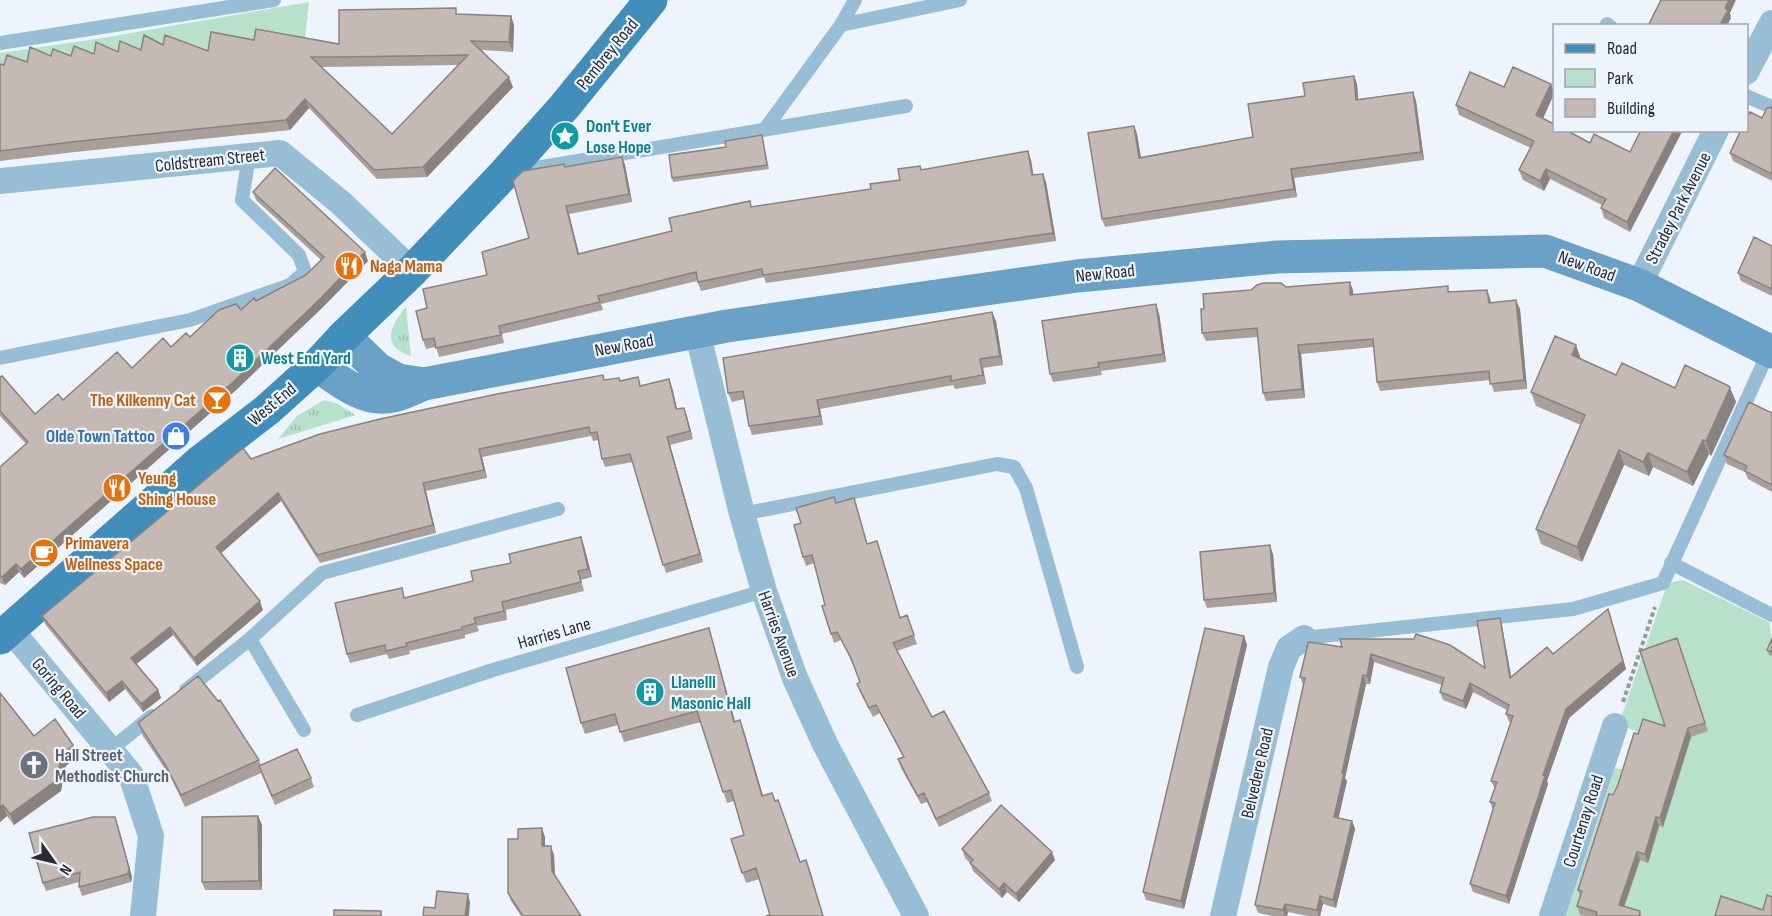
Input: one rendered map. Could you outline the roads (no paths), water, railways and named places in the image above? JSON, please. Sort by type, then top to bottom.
[{"type":"main road","name":"Pembrey Road","points":[[564,107],[651,0]]},
{"type":"main road","name":"West End","points":[[5,633],[202,460],[267,410],[317,364],[412,271],[564,107]]},
{"type":"main road","name":"New Road","points":[[317,364],[351,388],[368,395],[392,397],[424,384],[697,331],[1077,276],[1277,257],[1545,251],[1639,285],[1770,351]]},
{"type":"main road","name":"New Road","points":[[344,336],[378,369],[398,380],[424,384]]},
{"type":"street","points":[[1748,68],[1772,23]]},
{"type":"street","name":"Stradey Park Avenue","points":[[1639,285],[1715,132]]},
{"type":"street","name":"Coldstream Street","points":[[0,181],[279,153],[341,203],[412,271]]},
{"type":"street","name":"Harries Avenue","points":[[697,331],[742,514],[764,591],[795,678],[825,744],[916,916]]},
{"type":"street","name":"Goring Road","points":[[5,633],[131,775],[151,836],[143,916]]},
{"type":"street","name":"Belvedere Road","points":[[1223,916],[1281,667],[1289,648],[1304,638]]},
{"type":"street","name":"Courtenay Road","points":[[1552,916],[1615,726]]},
{"type":"lane","points":[[0,43],[274,0]]},
{"type":"lane","points":[[765,129],[841,25],[855,0]]},
{"type":"lane","points":[[841,25],[960,0]]},
{"type":"lane","points":[[1748,97],[1772,107]]},
{"type":"lane","points":[[504,174],[906,106]]},
{"type":"lane","points":[[0,358],[190,320],[290,285],[305,272],[299,255],[242,200],[249,156]]},
{"type":"lane","points":[[1304,638],[1572,609],[1663,583],[1770,351]]},
{"type":"lane","points":[[742,514],[997,464],[1014,467],[1026,488],[1077,667]]},
{"type":"lane","points":[[110,750],[250,639],[322,573],[558,509]]},
{"type":"lane","points":[[1671,563],[1772,615]]},
{"type":"lane","name":"Harries Lane","points":[[357,715],[493,670],[764,591]]},
{"type":"lane","points":[[250,639],[304,730]]},
{"type":"place","name":"Don't Ever Lose Hope","points":[[565,136]]},
{"type":"place","name":"Naga Mama","points":[[349,266]]},
{"type":"place","name":"West End Yard","points":[[240,358]]},
{"type":"place","name":"The Kilkenny Cat","points":[[217,400]]},
{"type":"place","name":"Olde Town Tattoo","points":[[176,436]]},
{"type":"place","name":"Yeung Shing House","points":[[117,488]]},
{"type":"place","name":"Primavera Wellness Space","points":[[44,553]]},
{"type":"place","name":"Llanelli Masonic Hall","points":[[650,692]]},
{"type":"place","name":"Hall Street Methodist Church","points":[[34,765]]}]
